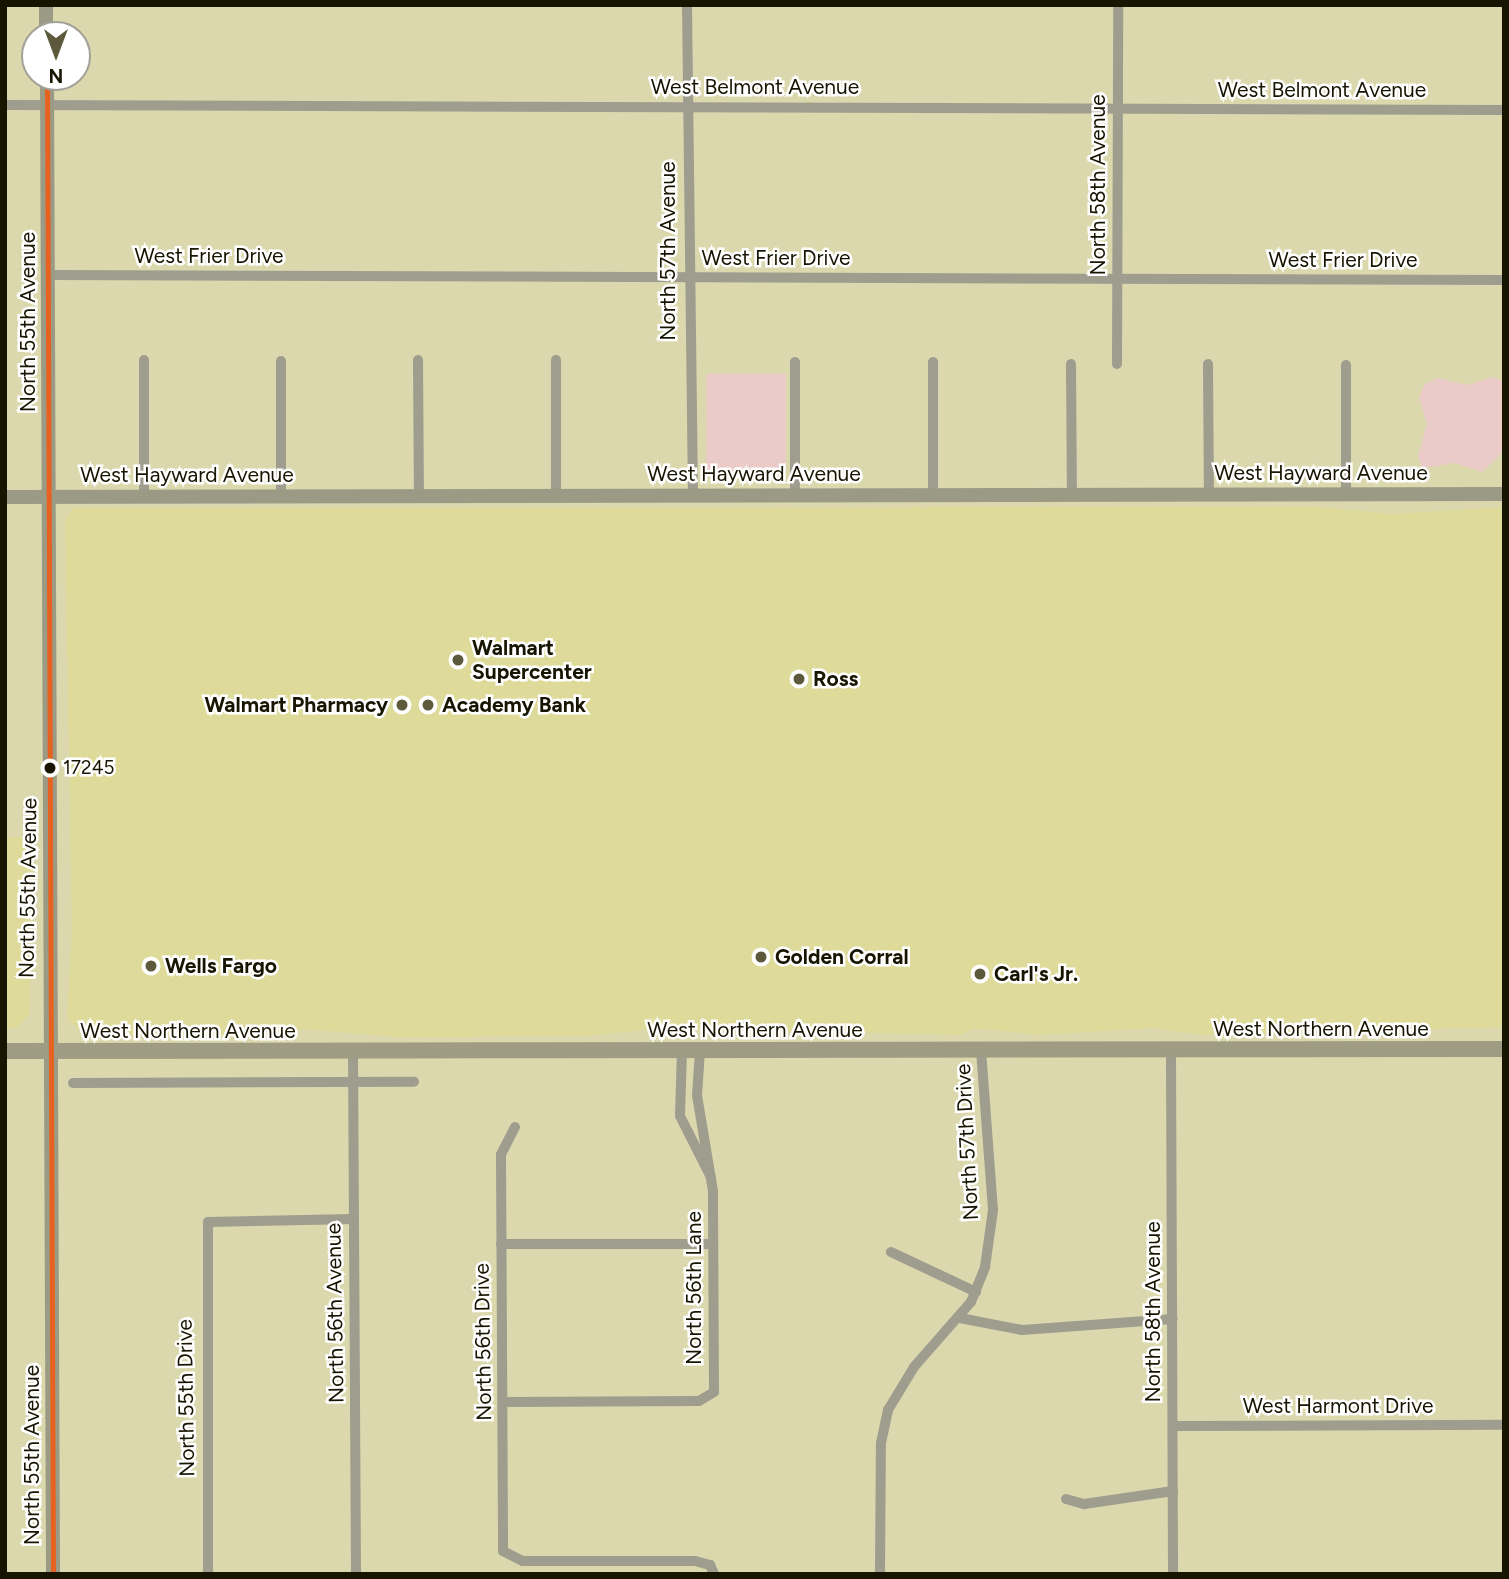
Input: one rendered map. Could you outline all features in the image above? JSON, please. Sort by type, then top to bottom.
[{"type":"main road","name":"West Northern Avenue","points":[[5,1051],[981,1052],[1504,1049]]},
{"type":"street","name":"North 57th Avenue","points":[[687,5],[688,277],[693,495]]},
{"type":"street","name":"North 58th Avenue","points":[[1117,364],[1118,5]]},
{"type":"street","name":"North 55th Avenue","points":[[47,91],[50,496],[48,1051],[54,1574]]},
{"type":"street","name":"West Belmont Avenue","points":[[5,105],[1504,110]]},
{"type":"street","name":"West Frier Drive","points":[[49,275],[1504,280]]},
{"type":"street","points":[[144,360],[144,496]]},
{"type":"street","points":[[418,360],[419,496]]},
{"type":"street","points":[[556,360],[556,496]]},
{"type":"street","points":[[281,361],[281,496]]},
{"type":"street","points":[[795,495],[796,362]]},
{"type":"street","points":[[933,362],[933,495]]},
{"type":"street","points":[[1071,364],[1072,494]]},
{"type":"street","points":[[1208,364],[1209,494]]},
{"type":"street","points":[[1346,365],[1346,494]]},
{"type":"street","name":"West Hayward Avenue","points":[[5,496],[1504,494]]},
{"type":"street","name":"North 56th Lane","points":[[682,1051],[680,1116],[712,1177]]},
{"type":"street","name":"North 56th Lane","points":[[503,1402],[709,1398],[712,1177],[697,1095],[700,1051]]},
{"type":"street","name":"North 58th Avenue","points":[[1171,1051],[1173,1574]]},
{"type":"street","name":"North 56th Avenue","points":[[353,1052],[356,1574]]},
{"type":"street","name":"North 57th Drive","points":[[880,1574],[881,1443],[888,1410],[914,1367],[960,1318],[976,1292],[993,1210],[981,1052]]},
{"type":"street","points":[[73,1083],[414,1082]]},
{"type":"street","name":"North 56th Drive","points":[[515,1127],[501,1155],[503,1551],[508,1559],[712,1569]]},
{"type":"street","name":"North 55th Drive","points":[[208,1574],[208,1222],[353,1219]]},
{"type":"street","points":[[501,1244],[713,1244]]},
{"type":"street","points":[[891,1252],[976,1292]]},
{"type":"street","points":[[960,1318],[1023,1330],[1173,1319]]},
{"type":"street","name":"West Harmont Drive","points":[[1173,1426],[1504,1425]]},
{"type":"street","points":[[1066,1499],[1084,1504],[1173,1491]]},
{"type":"shaded area","points":[[706,374],[786,374],[786,474],[706,474]]},
{"type":"shaded area","points":[[1494,377],[1504,382],[1503,452],[1482,472],[1455,463],[1422,468],[1418,456],[1427,424],[1419,397],[1425,384],[1438,378],[1467,385]]},
{"type":"shaded area","points":[[1320,507],[1392,514],[1504,507],[1504,1027],[1205,1035],[1151,1028],[1038,1035],[974,1028],[961,1035],[660,1028],[589,1036],[399,1037],[302,1029],[246,1037],[143,1036],[78,1029],[67,1018],[72,930],[65,520],[73,508]]},
{"type":"shaded area","points":[[5,837],[34,837],[29,1014],[17,1028],[5,1028]]},
{"type":"transit line","points":[[47,91],[53,1574]]},
{"type":"place","name":"Walmart Supercenter","points":[[458,660]]},
{"type":"place","name":"Ross","points":[[799,679]]},
{"type":"place","name":"Walmart Pharmacy","points":[[402,705]]},
{"type":"place","name":"Academy Bank","points":[[428,705]]},
{"type":"place","name":"17245","points":[[50,768]]},
{"type":"place","name":"Golden Corral","points":[[761,957]]},
{"type":"place","name":"Wells Fargo","points":[[151,966]]},
{"type":"place","name":"Carl's Jr.","points":[[980,974]]}]
